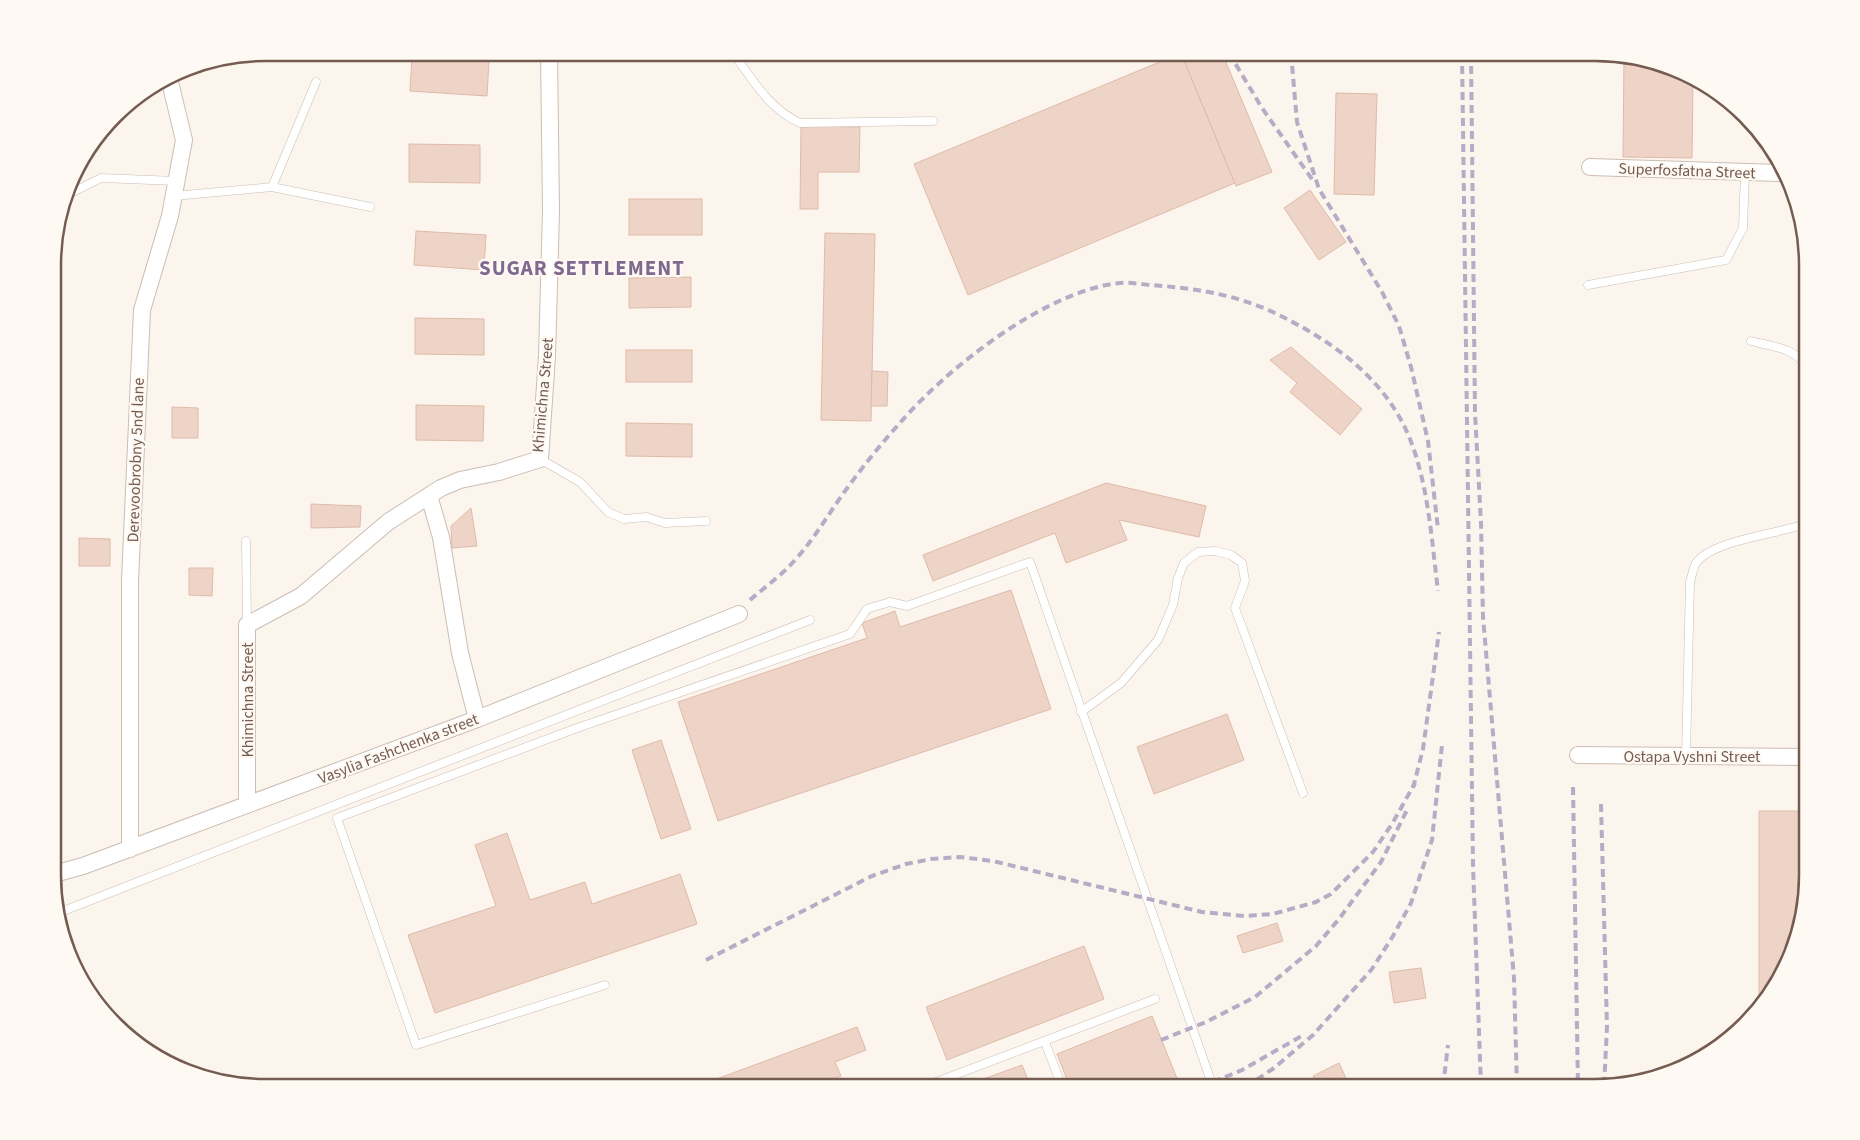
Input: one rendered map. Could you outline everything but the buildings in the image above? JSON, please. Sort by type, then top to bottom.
[{"type":"street","name":"Khimichna Street","points":[[248,805],[247,625],[301,596],[388,522],[429,496],[460,480],[499,472],[540,459],[547,356],[550,211],[549,61]]},
{"type":"street","name":"Derevoobrobny 5nd lane","points":[[130,849],[130,581],[142,310],[170,216],[184,140],[171,85]]},
{"type":"street","name":"Superfosfatna Street","points":[[1590,167],[1777,173]]},
{"type":"street","points":[[429,496],[441,537],[460,653],[477,719]]},
{"type":"street","name":"Vasylia Fashchenka street","points":[[61,872],[130,849],[477,719],[739,614]]},
{"type":"street","name":"Ostapa Vyshni Street","points":[[1578,755],[1799,757]]},
{"type":"lane","points":[[739,61],[766,98],[784,116],[800,123],[933,121]]},
{"type":"lane","points":[[272,187],[316,82]]},
{"type":"lane","points":[[1588,285],[1726,260],[1742,228],[1745,172]]},
{"type":"lane","points":[[75,191],[101,178],[176,188],[272,187],[370,207]]},
{"type":"lane","points":[[1751,341],[1791,352],[1799,357]]},
{"type":"lane","points":[[540,459],[580,482],[608,512],[624,519],[646,517],[665,523],[706,521]]},
{"type":"lane","points":[[1686,756],[1690,582],[1695,564],[1705,554],[1722,546],[1799,527]]},
{"type":"lane","points":[[246,541],[247,625]]},
{"type":"lane","points":[[1081,712],[1121,683],[1158,640],[1170,611],[1184,563],[1198,552],[1215,551],[1231,555],[1242,563],[1245,581],[1235,608],[1303,793]]},
{"type":"lane","points":[[606,985],[416,1045],[337,818],[577,728],[850,634],[867,609],[890,602],[907,606],[1030,562],[1210,1079]]},
{"type":"lane","points":[[64,911],[810,620]]},
{"type":"lane","points":[[945,1079],[1155,999]]},
{"type":"lane","points":[[1045,1042],[1059,1079]]},
{"type":"railway","points":[[1234,61],[1262,108],[1314,182]]},
{"type":"railway","points":[[1292,61],[1297,122],[1319,189],[1382,292],[1399,326],[1411,367],[1428,441],[1438,529]]},
{"type":"railway","points":[[1462,61],[1473,865],[1481,1079]]},
{"type":"railway","points":[[1471,61],[1475,413],[1481,523],[1483,617],[1514,978],[1517,1079]]},
{"type":"railway","points":[[750,600],[795,560],[879,447],[919,402],[943,380],[970,357],[1030,316],[1061,300],[1091,289],[1120,283],[1167,286],[1200,291],[1250,303],[1302,327],[1323,340],[1360,369],[1391,404],[1403,424],[1413,447],[1423,482],[1432,536],[1438,591]]},
{"type":"railway","points":[[1413,788],[1423,749],[1439,632]]},
{"type":"railway","points":[[1258,1079],[1274,1068],[1313,1035],[1372,969],[1393,936],[1411,903],[1432,840],[1442,745]]},
{"type":"railway","points":[[706,960],[872,876],[906,864],[931,859],[960,857],[993,861],[1202,912],[1244,916],[1273,914],[1316,902],[1331,894],[1373,852],[1392,824],[1415,783]]},
{"type":"railway","points":[[1573,787],[1578,1079]]},
{"type":"railway","points":[[1601,804],[1607,1027],[1604,1078]]},
{"type":"railway","points":[[1161,1040],[1206,1022],[1255,997],[1316,946],[1339,919],[1381,862],[1408,808]]},
{"type":"railway","points":[[1220,1079],[1242,1070],[1305,1034]]},
{"type":"railway","points":[[1444,1079],[1448,1045]]},
{"type":"district","name":"SUGAR SETTLEMENT","points":[[582,268]]}]
